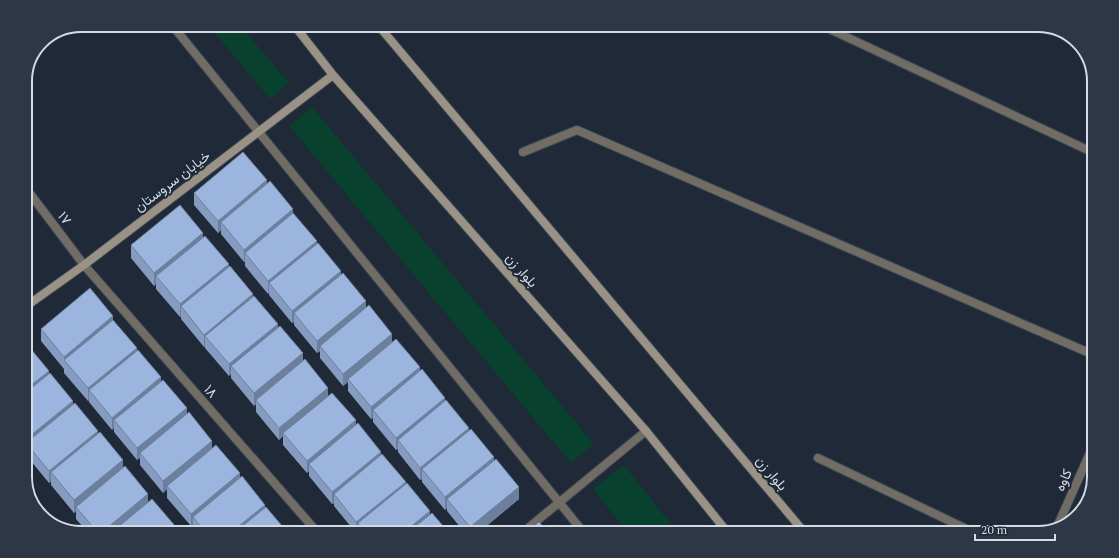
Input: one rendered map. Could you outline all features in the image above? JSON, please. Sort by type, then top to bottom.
[{"type":"main road","name":"بلوار زن","points":[[299,32],[333,75],[646,431],[722,526]]},
{"type":"main road","name":"بلوار زن","points":[[384,32],[800,526]]},
{"type":"main road","name":"خیابان سروستان","points":[[32,302],[84,265],[333,75]]},
{"type":"street","points":[[178,32],[578,526]]},
{"type":"street","points":[[836,32],[1087,150]]},
{"type":"street","points":[[523,152],[577,130],[1087,352]]},
{"type":"street","name":"۱۷","points":[[32,196],[84,265]]},
{"type":"street","name":"۱۸","points":[[84,265],[312,526]]},
{"type":"street","points":[[530,526],[646,431]]},
{"type":"street","points":[[818,458],[960,526]]},
{"type":"street","name":"کاوه","points":[[1059,521],[1087,459]]},
{"type":"green space","points":[[214,32],[246,32],[289,83],[270,99]]},
{"type":"green space","points":[[312,107],[594,444],[571,463],[289,126]]},
{"type":"green space","points":[[624,465],[672,526],[622,526],[593,489]]},
{"type":"building","points":[[243,152],[267,180],[218,221],[194,193]]},
{"type":"building","points":[[270,181],[293,209],[244,250],[221,222]]},
{"type":"building","points":[[180,205],[203,233],[154,273],[131,245]]},
{"type":"building","points":[[293,213],[317,241],[268,281],[245,253]]},
{"type":"building","points":[[205,236],[229,264],[180,304],[156,276]]},
{"type":"building","points":[[318,243],[341,271],[292,311],[269,283]]},
{"type":"building","points":[[230,266],[253,294],[204,335],[181,306]]},
{"type":"building","points":[[343,273],[366,301],[317,341],[294,313]]},
{"type":"building","points":[[90,288],[113,316],[64,357],[41,329]]},
{"type":"building","points":[[254,296],[278,324],[229,364],[205,336]]},
{"type":"building","points":[[369,305],[392,334],[343,374],[320,346]]},
{"type":"building","points":[[113,320],[137,348],[88,388],[64,360]]},
{"type":"building","points":[[280,326],[303,353],[254,393],[231,366]]},
{"type":"building","points":[[396,339],[420,367],[371,407],[348,379]]},
{"type":"building","points":[[32,350],[49,371],[32,384]]},
{"type":"building","points":[[138,350],[161,377],[112,418],[89,390]]},
{"type":"building","points":[[305,359],[328,388],[279,428],[256,400]]},
{"type":"building","points":[[422,369],[445,398],[396,438],[373,410]]},
{"type":"building","points":[[50,373],[73,401],[32,434],[32,387]]},
{"type":"building","points":[[163,380],[187,408],[137,448],[114,420]]},
{"type":"building","points":[[332,393],[356,420],[307,461],[283,433]]},
{"type":"building","points":[[446,400],[469,428],[420,468],[398,440]]},
{"type":"building","points":[[75,403],[98,431],[49,471],[32,450],[32,438]]},
{"type":"building","points":[[189,412],[212,441],[163,481],[140,453]]},
{"type":"building","points":[[358,423],[381,452],[332,492],[309,464]]},
{"type":"building","points":[[471,429],[494,457],[445,497],[422,469]]},
{"type":"building","points":[[100,432],[123,460],[74,500],[51,472]]},
{"type":"building","points":[[216,445],[240,473],[191,514],[167,486]]},
{"type":"building","points":[[382,454],[406,482],[356,522],[334,494]]},
{"type":"building","points":[[496,459],[519,487],[471,526],[469,526],[447,499]]},
{"type":"building","points":[[125,466],[148,494],[109,526],[92,526],[76,507]]},
{"type":"building","points":[[242,476],[265,505],[239,526],[200,526],[193,517]]},
{"type":"building","points":[[407,483],[430,511],[412,526],[360,526],[358,523]]},
{"type":"building","points":[[152,499],[175,526],[119,526]]},
{"type":"building","points":[[266,507],[282,526],[243,526]]},
{"type":"building","points":[[432,513],[443,526],[416,526]]},
{"type":"building","points":[[539,522],[542,526],[534,526]]}]
